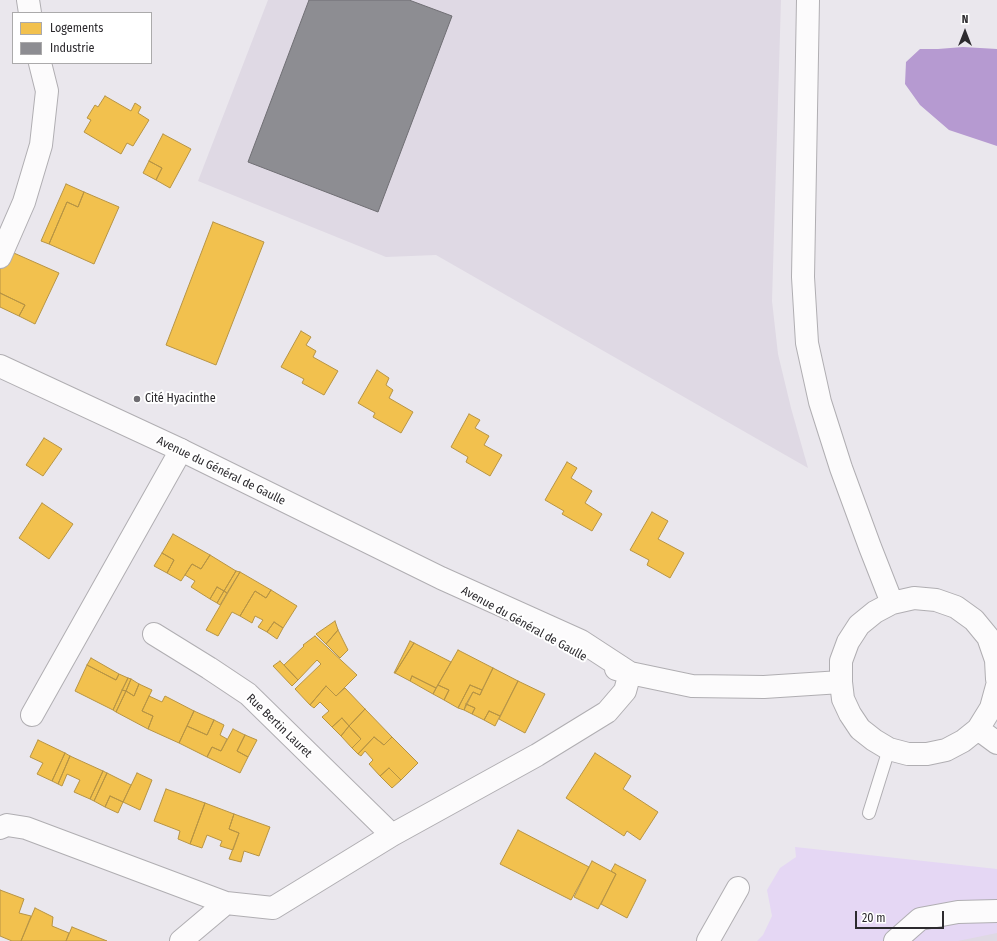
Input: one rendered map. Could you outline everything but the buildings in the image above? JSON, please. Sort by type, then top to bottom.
[{"type":"main road","points":[[28,0],[30,12]]},
{"type":"main road","points":[[808,0],[803,277],[807,343],[820,402],[855,507],[892,603]]},
{"type":"main road","points":[[0,257],[24,202],[42,145],[46,91],[40,64]]},
{"type":"main road","name":"Avenue du Général de Gaulle","points":[[0,366],[181,450],[442,578],[581,641],[630,673],[692,686],[764,686],[840,682]]},
{"type":"main road","points":[[32,716],[181,450]]},
{"type":"main road","points":[[997,679],[992,634],[956,608],[936,600],[914,598],[892,603],[875,612],[859,625],[848,642],[842,662],[840,682],[843,699],[850,714],[857,724],[874,740],[889,749],[908,754],[927,754],[946,750],[963,742],[978,729],[991,708],[997,686]]},
{"type":"main road","name":"Rue Bertin Lauret","points":[[154,634],[248,694],[392,835]]},
{"type":"main road","points":[[0,828],[7,825],[26,828],[226,903],[273,908],[392,835],[537,755],[606,712],[625,691],[630,673]]},
{"type":"main road","points":[[978,729],[997,743]]},
{"type":"main road","points":[[708,941],[738,888]]},
{"type":"main road","points":[[181,941],[226,903]]},
{"type":"main road","points":[[895,941],[920,919],[958,912],[997,911]]},
{"type":"lane","points":[[870,813],[889,749]]},
{"type":"shaded area","points":[[268,0],[781,0],[772,301],[778,354],[808,468],[436,255],[386,257],[198,181]]},
{"type":"shaded area","points":[[963,47],[997,49],[997,146],[949,130],[920,105],[905,84],[906,62],[920,49]]},
{"type":"shaded area","points":[[795,847],[997,869],[997,933],[958,941],[757,941],[763,935],[772,916],[767,890],[780,868],[796,857]]},
{"type":"shaded area","points":[[997,924],[997,941],[919,941]]},
{"type":"place","name":"Cité Hyacinthe","points":[[137,399]]}]
